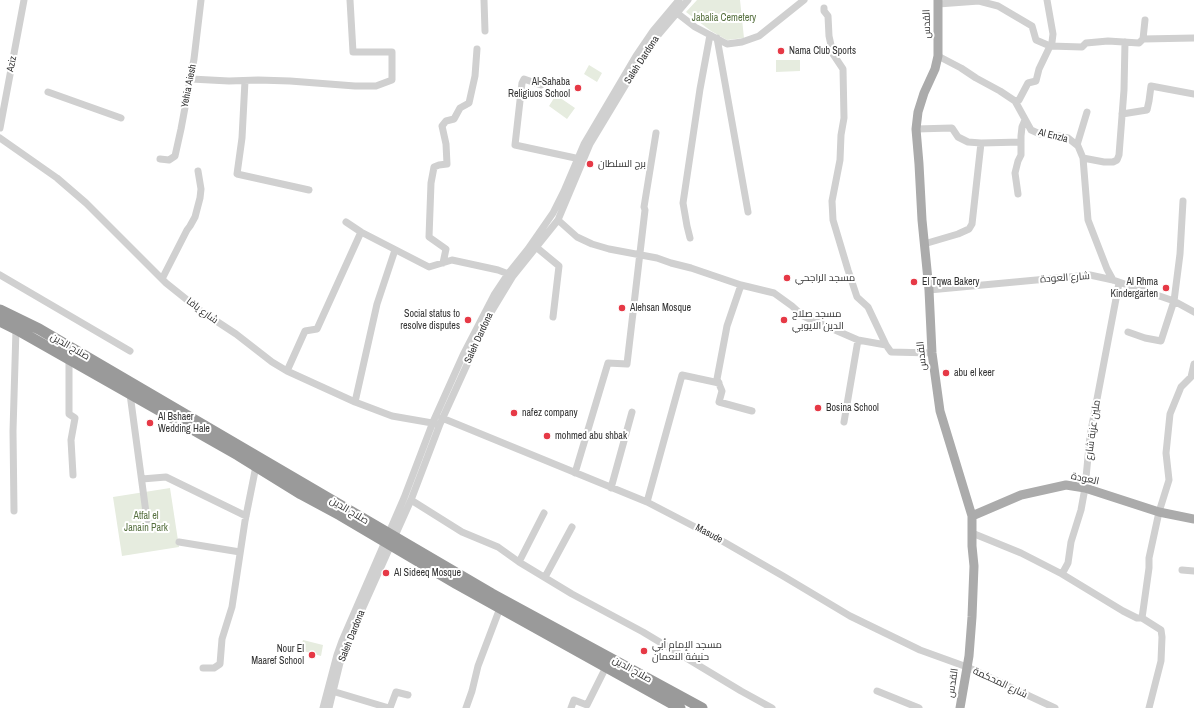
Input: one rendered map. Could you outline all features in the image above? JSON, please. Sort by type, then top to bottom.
[{"type":"highway","name":"صلاح الدين","points":[[0,310],[39,329],[130,394],[256,466],[301,494],[389,539],[702,708]]},
{"type":"highway","name":"صلاح الدين","points":[[0,321],[69,359],[95,368],[389,539],[500,608],[606,667],[667,705],[680,708]]},
{"type":"main road","name":"القدس","points":[[938,2],[938,56],[935,68],[924,93],[918,112],[916,129],[924,244],[929,290],[932,353],[940,411],[972,516],[974,566],[972,617],[967,667],[960,708]]},
{"type":"main road","name":"العودة","points":[[972,516],[1021,495],[1066,485],[1086,488],[1159,512],[1194,519]]},
{"type":"street","name":"Aziz","points":[[0,128],[24,0]]},
{"type":"street","name":"Yehia Aiesh","points":[[160,159],[169,160],[175,156],[191,79],[201,0]]},
{"type":"street","points":[[191,79],[284,81],[369,86],[376,86],[392,80],[392,52],[353,52],[350,0]]},
{"type":"street","points":[[484,0],[485,30]]},
{"type":"street","name":"Saleh Dardona","points":[[510,275],[558,220],[591,130],[636,56],[653,31],[679,0]]},
{"type":"street","name":"Saleh Dardona","points":[[329,708],[340,663],[404,498],[438,422],[490,314],[510,275],[553,213],[580,159],[640,61],[659,34],[688,0]]},
{"type":"street","points":[[677,13],[695,27],[727,44],[742,42],[759,36],[804,0]]},
{"type":"street","points":[[1015,102],[1019,100],[1028,83],[1036,81],[1052,42],[1053,34],[1047,0]]},
{"type":"street","points":[[938,2],[979,1],[998,6],[1032,26],[1036,40],[1050,46],[1082,47],[1086,43],[1108,41],[1139,43],[1143,39],[1194,38]]},
{"type":"street","points":[[824,8],[824,11],[828,16],[829,36],[833,54],[843,69],[844,118],[841,135],[840,160],[832,201],[833,220],[848,270],[857,297],[868,307],[886,345],[891,352],[932,353]]},
{"type":"street","points":[[1143,39],[1145,20]]},
{"type":"street","points":[[714,37],[748,212]]},
{"type":"street","points":[[690,238],[683,203],[700,89],[714,37]]},
{"type":"street","points":[[1083,158],[1113,162],[1117,160],[1119,155],[1125,42]]},
{"type":"street","points":[[443,263],[446,249],[429,237],[434,167],[447,164],[446,144],[442,126],[446,121],[454,119],[460,108],[469,103],[475,76],[477,49]]},
{"type":"street","name":"Al Enzla","points":[[938,56],[1000,91],[1015,102],[1031,130],[1040,134],[1068,138],[1077,145],[1083,158],[1088,220],[1107,269],[1116,282]]},
{"type":"street","points":[[541,85],[524,79],[522,83],[515,145],[580,159]]},
{"type":"street","points":[[245,81],[242,138],[237,174],[309,190]]},
{"type":"street","points":[[1122,114],[1147,110],[1151,86],[1194,94]]},
{"type":"street","points":[[48,92],[121,118]]},
{"type":"street","points":[[1077,145],[1087,112]]},
{"type":"street","points":[[1018,194],[1015,173],[1021,155],[1022,127],[1025,120]]},
{"type":"street","points":[[916,129],[952,128],[958,137],[968,142],[1021,142]]},
{"type":"street","points":[[575,472],[608,363],[627,364],[645,210],[644,207],[656,133]]},
{"type":"street","name":"شارع يافا","points":[[0,138],[57,178],[86,203],[162,279],[201,311],[287,371],[355,402],[392,416],[438,422]]},
{"type":"street","points":[[924,244],[958,234],[969,229],[972,224],[981,143]]},
{"type":"street","points":[[162,279],[195,217],[201,189],[198,171]]},
{"type":"street","points":[[1128,332],[1145,338],[1161,341],[1174,301],[1180,254],[1183,201]]},
{"type":"street","points":[[558,220],[577,237],[592,244],[609,249],[640,254],[691,268],[741,285],[774,293],[804,316],[858,340],[886,345]]},
{"type":"street","points":[[346,222],[361,232],[429,267],[452,260],[498,270],[510,275]]},
{"type":"street","points":[[287,371],[301,343],[305,331],[317,329],[361,232]]},
{"type":"street","points":[[536,247],[559,266],[553,317]]},
{"type":"street","points":[[355,402],[377,304],[395,250]]},
{"type":"street","points":[[0,275],[130,351]]},
{"type":"street","name":"شارع العودة","points":[[929,290],[1090,275],[1174,301],[1194,312]]},
{"type":"street","name":"ملين عزبة شارع","points":[[1062,574],[1068,563],[1070,542],[1081,510],[1086,488],[1090,436],[1116,282]]},
{"type":"street","points":[[741,285],[727,326],[717,379],[722,391],[719,402],[752,411]]},
{"type":"street","points":[[14,511],[13,431],[16,329]]},
{"type":"street","points":[[844,422],[858,340]]},
{"type":"street","points":[[69,359],[69,414],[75,418],[71,440],[73,475]]},
{"type":"street","points":[[1142,618],[1149,558],[1159,512],[1169,480],[1166,452],[1170,414],[1181,387],[1191,377],[1194,364]]},
{"type":"street","points":[[647,502],[682,375],[719,383]]},
{"type":"street","points":[[130,394],[147,520]]},
{"type":"street","points":[[611,488],[632,412]]},
{"type":"street","name":"Saleh Dardona","points":[[323,708],[337,655],[389,539],[411,500],[438,422]]},
{"type":"street","name":"Masude","points":[[438,422],[575,472],[647,502],[731,546],[850,616],[920,650],[967,667]]},
{"type":"street","points":[[203,668],[214,668],[220,664],[222,639],[232,607],[246,516],[256,466]]},
{"type":"street","points":[[142,479],[166,477],[246,516]]},
{"type":"street","points":[[411,500],[462,532],[498,546],[519,562],[572,594],[643,632],[772,708]]},
{"type":"street","points":[[519,562],[544,513]]},
{"type":"street","points":[[545,577],[572,527]]},
{"type":"street","points":[[972,532],[1021,553],[1062,574],[1123,611],[1137,618],[1142,618],[1161,630],[1161,660],[1148,708]]},
{"type":"street","points":[[180,542],[240,552]]},
{"type":"street","points":[[1182,570],[1194,571]]},
{"type":"street","points":[[466,708],[478,666],[500,608]]},
{"type":"street","points":[[571,708],[574,700],[587,705],[606,667]]},
{"type":"street","name":"شارع المحكمة","points":[[967,667],[1055,708]]},
{"type":"street","points":[[332,691],[390,708],[396,692],[408,695]]},
{"type":"street","points":[[877,691],[919,708]]},
{"type":"green space","name":"Jabalia Cemetery","points":[[697,0],[740,0],[744,38],[727,40],[711,31],[686,12]]},
{"type":"green space","points":[[776,60],[800,60],[800,71],[776,72]]},
{"type":"green space","points":[[589,65],[602,73],[597,82],[584,74]]},
{"type":"green space","points":[[556,95],[575,108],[567,119],[549,106]]},
{"type":"green space","name":"Atfal el Janain Park","points":[[170,488],[179,547],[122,556],[113,497]]},
{"type":"green space","points":[[303,640],[323,645],[321,656],[300,650]]},
{"type":"place","name":"Nama Club Sports","points":[[781,51]]},
{"type":"place","name":"Al-Sahaba Religiuos School","points":[[578,88]]},
{"type":"place","name":"برج السلطان","points":[[590,164]]},
{"type":"place","name":"مسجد الراجحي","points":[[787,278]]},
{"type":"place","name":"El Tqwa Bakery","points":[[914,282]]},
{"type":"place","name":"Al Rhma Kindergarten","points":[[1166,288]]},
{"type":"place","name":"Alehsan Mosque","points":[[622,308]]},
{"type":"place","name":"Social status to resolve disputes","points":[[468,320]]},
{"type":"place","name":"مسجد صلاح الدين الايوبي","points":[[784,320]]},
{"type":"place","name":"abu el keer","points":[[946,373]]},
{"type":"place","name":"Bosina School","points":[[818,408]]},
{"type":"place","name":"nafez company","points":[[514,413]]},
{"type":"place","name":"Al Bshaer Wedding Hale","points":[[150,423]]},
{"type":"place","name":"mohmed abu shbak","points":[[547,436]]},
{"type":"place","name":"Al Sideeq Mosque","points":[[386,573]]},
{"type":"place","name":"مسجد الإمام أبي حنيفة النعمان","points":[[644,651]]},
{"type":"place","name":"Nour El Maaref School","points":[[312,655]]}]
